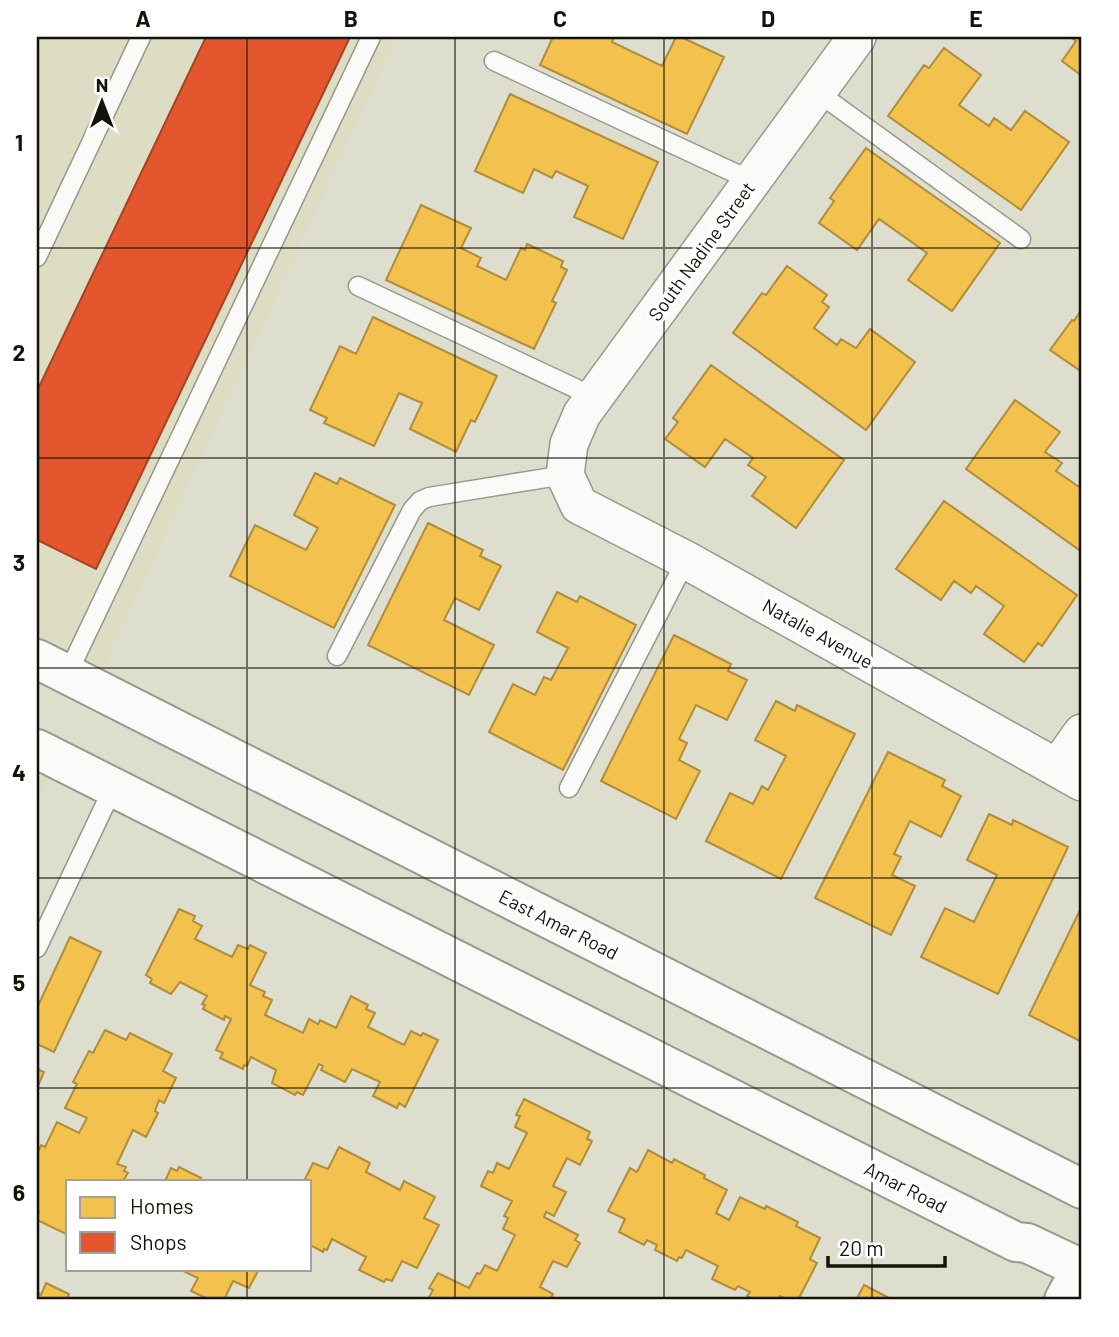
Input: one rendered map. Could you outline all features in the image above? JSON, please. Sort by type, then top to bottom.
[{"type":"main road","name":"East Amar Road","points":[[52,667],[1082,1189]]},
{"type":"main road","points":[[39,754],[113,788]]},
{"type":"main road","name":"Amar Road","points":[[113,788],[1016,1242],[1027,1243],[1077,1276]]},
{"type":"street","name":"South Nadine Street","points":[[565,475],[569,444],[582,414],[857,37]]},
{"type":"street","name":"Natalie Avenue","points":[[565,475],[579,505],[686,560],[1070,775]]},
{"type":"street","points":[[1070,775],[1082,733]]},
{"type":"lane","points":[[37,257],[44,222],[141,37]]},
{"type":"lane","points":[[52,667],[100,605],[371,37]]},
{"type":"lane","points":[[494,61],[752,181]]},
{"type":"lane","points":[[817,92],[1021,239]]},
{"type":"lane","points":[[358,286],[594,397]]},
{"type":"lane","points":[[337,656],[412,510],[420,501],[429,497],[565,475]]},
{"type":"lane","points":[[569,788],[686,560]]},
{"type":"lane","points":[[37,947],[113,788]]},
{"type":"shaded area","points":[[37,37],[397,37],[94,688],[37,659]]},
{"type":"shaded area","points":[[37,749],[58,760],[37,805]]},
{"type":"building: Homes","points":[[553,37],[614,37],[612,42],[662,66],[676,37],[724,57],[687,134],[540,65]]},
{"type":"building: Homes","points":[[1070,37],[1082,37],[1082,76],[1062,61],[1076,41]]},
{"type":"building: Homes","points":[[944,48],[981,75],[959,105],[989,126],[994,118],[1011,130],[1025,111],[1069,142],[1021,210],[888,116],[924,65],[929,68]]},
{"type":"building: Homes","points":[[510,94],[658,162],[623,239],[574,217],[588,186],[556,171],[552,178],[534,169],[523,193],[475,171]]},
{"type":"building: Homes","points":[[866,148],[1000,243],[952,311],[908,280],[927,253],[879,219],[857,250],[819,223],[834,201],[830,198]]},
{"type":"building: Homes","points":[[421,205],[471,228],[461,248],[481,258],[477,266],[506,280],[521,248],[525,250],[527,244],[563,261],[561,267],[567,270],[552,301],[556,303],[534,349],[386,280]]},
{"type":"building: Homes","points":[[787,266],[827,295],[822,302],[829,307],[814,328],[837,345],[841,339],[856,348],[870,329],[915,362],[866,430],[733,333],[762,293],[766,295]]},
{"type":"building: Homes","points":[[1082,309],[1082,372],[1050,350]]},
{"type":"building: Homes","points":[[373,317],[497,376],[475,422],[471,420],[456,452],[410,429],[422,403],[399,393],[374,446],[324,423],[327,418],[310,410],[340,346],[356,354]]},
{"type":"building: Homes","points":[[711,365],[844,460],[796,528],[752,496],[766,477],[748,465],[753,458],[725,439],[705,467],[665,439],[678,422],[673,418]]},
{"type":"building: Homes","points":[[1015,400],[1060,432],[1045,452],[1062,463],[1056,471],[1082,489],[1082,552],[966,469]]},
{"type":"building: Homes","points":[[315,473],[337,484],[340,478],[395,505],[334,628],[230,576],[255,525],[306,550],[318,528],[294,515]]},
{"type":"building: Homes","points":[[944,501],[1077,595],[1042,646],[1038,643],[1024,662],[984,634],[1004,606],[976,586],[971,593],[954,581],[941,600],[896,569]]},
{"type":"building: Homes","points":[[428,523],[483,550],[480,556],[501,566],[479,610],[455,598],[444,620],[494,645],[469,695],[368,645]]},
{"type":"building: Homes","points":[[557,592],[577,602],[580,596],[636,625],[563,770],[489,732],[513,684],[535,695],[544,677],[551,680],[568,648],[537,632]]},
{"type":"building: Homes","points":[[674,635],[731,664],[728,671],[747,680],[727,720],[696,705],[679,739],[687,743],[679,760],[700,771],[676,819],[601,781]]},
{"type":"building: Homes","points":[[776,701],[795,711],[797,705],[855,734],[781,879],[706,841],[730,793],[753,804],[762,786],[768,790],[786,756],[755,740]]},
{"type":"building: Homes","points":[[888,752],[945,780],[942,786],[961,796],[941,837],[910,821],[894,854],[901,857],[892,875],[915,886],[891,935],[815,898]]},
{"type":"building: Homes","points":[[989,814],[1012,825],[1013,820],[1068,847],[998,994],[921,957],[945,908],[974,922],[997,875],[967,860]]},
{"type":"building: Homes","points":[[1082,906],[1082,1042],[1029,1015]]},
{"type":"building: Homes","points":[[179,909],[195,916],[193,921],[202,926],[195,939],[232,957],[238,945],[248,949],[250,945],[266,953],[250,985],[265,992],[263,996],[272,1000],[265,1015],[303,1033],[309,1019],[318,1024],[320,1020],[336,1028],[351,996],[368,1005],[366,1009],[375,1013],[368,1027],[404,1045],[411,1031],[438,1040],[405,1107],[399,1103],[397,1108],[373,1096],[380,1082],[352,1069],[345,1082],[321,1070],[323,1066],[319,1064],[303,1095],[297,1092],[295,1095],[272,1083],[276,1070],[251,1057],[243,1069],[220,1058],[223,1053],[216,1050],[231,1019],[225,1016],[224,1020],[203,1009],[205,1005],[202,1004],[207,996],[180,982],[171,994],[150,983],[152,979],[146,975]]},
{"type":"building: Homes","points":[[70,937],[101,952],[54,1052],[37,1044],[37,1008]]},
{"type":"building: Homes","points":[[105,1030],[126,1040],[130,1033],[172,1054],[163,1071],[176,1078],[164,1103],[159,1100],[155,1111],[158,1113],[146,1137],[133,1130],[117,1164],[126,1167],[124,1171],[128,1173],[124,1180],[66,1180],[66,1234],[37,1220],[37,1154],[41,1145],[45,1147],[57,1122],[79,1133],[87,1118],[65,1108],[77,1084],[73,1082],[89,1051],[93,1053]]},
{"type":"building: Homes","points":[[37,1069],[44,1072],[37,1088]]},
{"type":"building: Homes","points":[[524,1099],[590,1132],[587,1139],[592,1141],[580,1165],[567,1158],[553,1186],[566,1192],[554,1216],[546,1212],[544,1217],[578,1235],[575,1240],[580,1243],[567,1267],[553,1261],[540,1287],[553,1294],[550,1300],[428,1299],[433,1290],[429,1288],[438,1273],[469,1288],[485,1265],[497,1271],[515,1235],[503,1229],[508,1218],[504,1216],[512,1201],[481,1186],[488,1171],[493,1173],[497,1163],[509,1169],[527,1133],[515,1127],[520,1116],[516,1115]]},
{"type":"building: Homes","points":[[339,1147],[370,1163],[366,1172],[400,1190],[404,1181],[435,1197],[424,1218],[439,1225],[417,1268],[402,1261],[392,1281],[386,1279],[384,1282],[359,1270],[366,1257],[332,1239],[327,1250],[324,1249],[323,1252],[312,1246],[312,1180],[304,1180],[313,1163],[328,1169]]},
{"type":"building: Homes","points":[[648,1150],[672,1163],[674,1159],[727,1190],[716,1213],[729,1220],[740,1197],[798,1222],[796,1226],[820,1238],[810,1259],[817,1263],[798,1300],[788,1300],[780,1296],[778,1300],[755,1300],[747,1296],[750,1292],[738,1286],[735,1290],[712,1279],[718,1266],[686,1250],[677,1261],[655,1250],[657,1245],[647,1240],[644,1245],[619,1232],[625,1219],[608,1211],[630,1168],[637,1172]]},
{"type":"building: Homes","points":[[179,1167],[201,1178],[165,1180],[171,1168],[177,1171]]},
{"type":"building: Homes","points":[[181,1270],[258,1270],[249,1288],[233,1281],[224,1300],[210,1300],[191,1291],[198,1278]]},
{"type":"building: Homes","points":[[46,1283],[69,1294],[67,1298],[71,1300],[37,1300],[37,1293],[41,1295]]},
{"type":"building: Homes","points":[[864,1285],[893,1300],[856,1300]]},
{"type":"building: Shops","points":[[206,37],[350,37],[96,569],[37,540],[37,391]]}]
